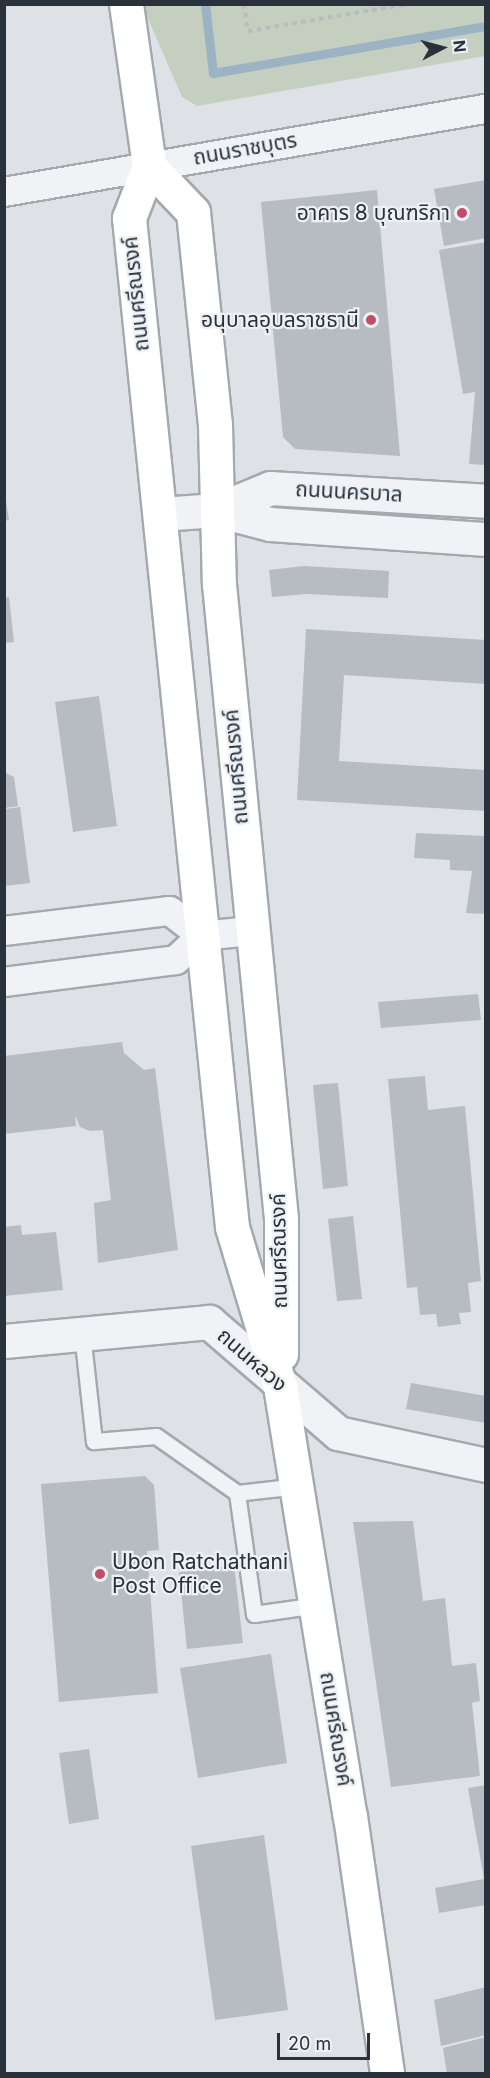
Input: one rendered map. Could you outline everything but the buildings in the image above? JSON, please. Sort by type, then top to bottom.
[{"type":"main road","name":"ถนนศรีณรงค์","points":[[126,4],[149,166],[129,218],[232,1227],[280,1386],[317,1605],[387,2073]]},
{"type":"main road","name":"ถนนศรีณรงค์","points":[[149,166],[193,212],[216,425],[219,584],[251,931],[281,1219],[280,1386]]},
{"type":"street","name":"ถนนราชบุตร","points":[[4,192],[486,109]]},
{"type":"street","name":"ถนนนครบาล","points":[[160,514],[217,510],[270,488],[486,501]]},
{"type":"street","name":"ถนนนครบาล","points":[[217,510],[270,524],[486,539]]},
{"type":"street","points":[[4,931],[170,911],[202,936]]},
{"type":"street","points":[[4,982],[176,960],[202,936],[251,931]]},
{"type":"street","name":"ถนนหลวง","points":[[4,1341],[209,1322],[280,1386],[338,1433],[486,1465]]},
{"type":"lane","points":[[82,1333],[94,1441],[156,1436],[237,1493],[298,1486]]},
{"type":"lane","points":[[237,1493],[254,1614],[317,1605]]},
{"type":"path","points":[[244,4],[248,32],[409,4]]},
{"type":"green space","points":[[142,5],[485,5],[485,56],[197,106],[182,97]]},
{"type":"waterway","points":[[205,4],[213,73],[486,26]]},
{"type":"place","name":"อาคาร 8 บุณฑริกา","points":[[462,213]]},
{"type":"place","name":"อนุบาลอุบลราชธานี","points":[[371,320]]},
{"type":"place","name":"Ubon Ratchathani Post Office","points":[[100,1574]]}]
